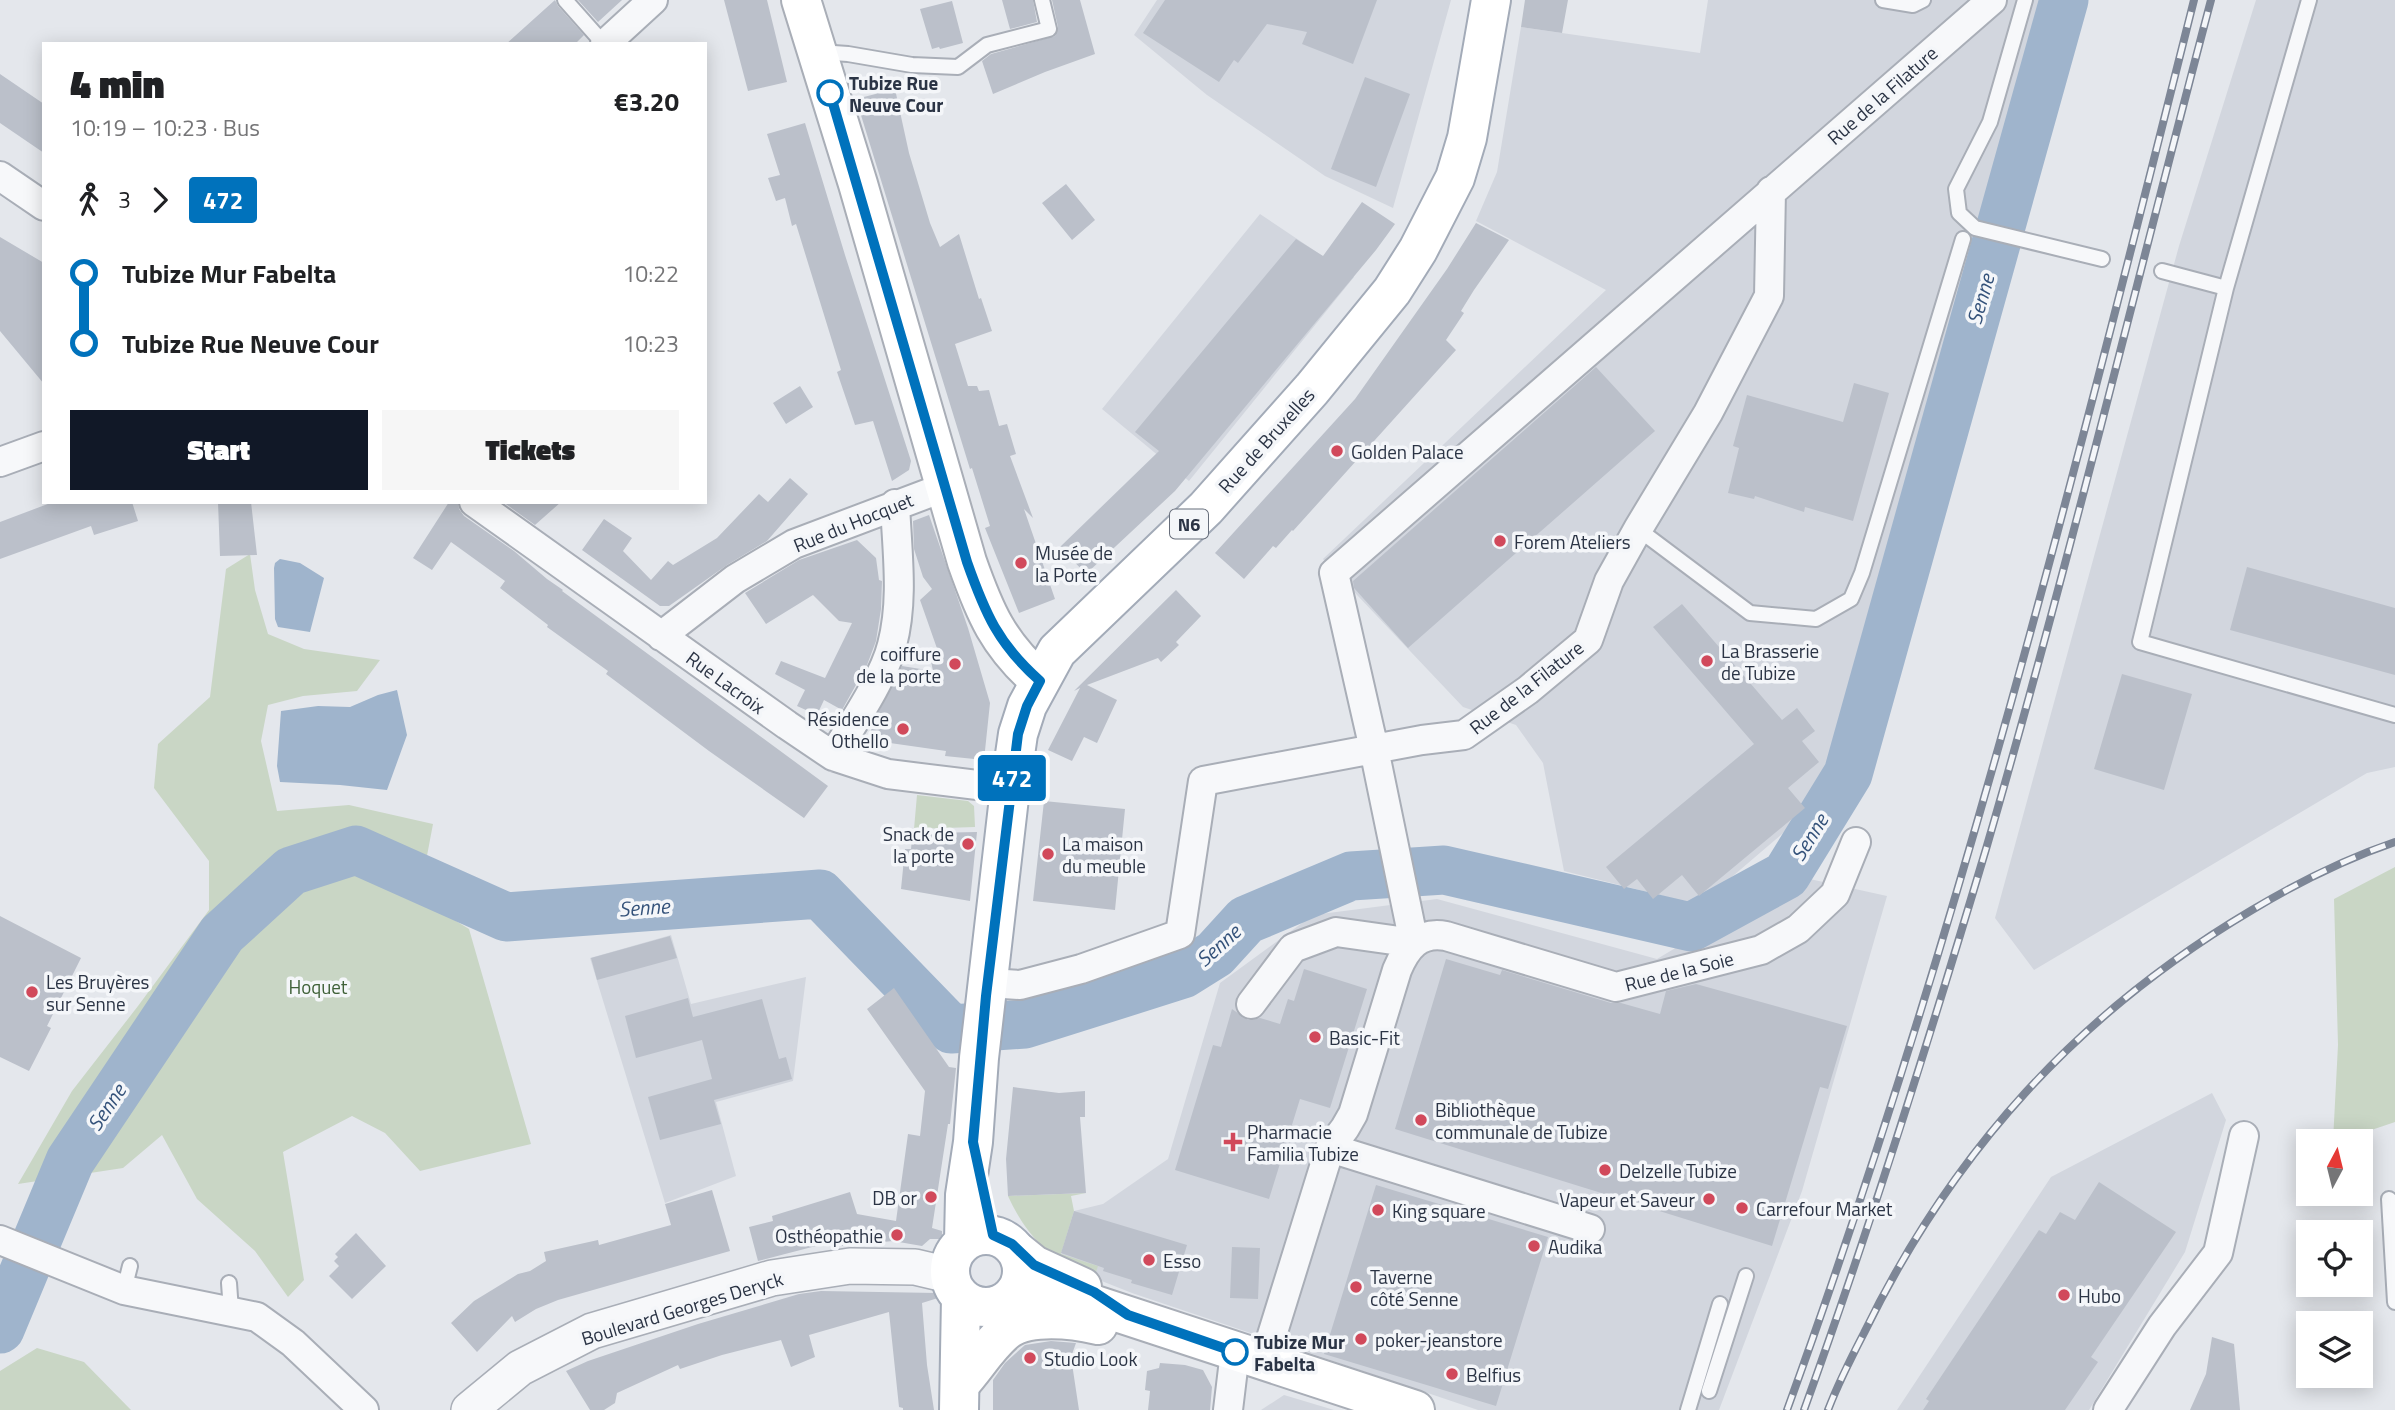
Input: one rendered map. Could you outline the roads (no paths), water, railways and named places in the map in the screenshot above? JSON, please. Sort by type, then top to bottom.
[{"type":"main road","points":[[801,0],[983,606],[1001,640],[1040,681]]},
{"type":"main road","name":"Rue de Bruxelles","points":[[973,1268],[973,1142],[979,1058],[1010,789],[1018,734],[1027,706],[1056,652],[1206,508],[1303,399],[1392,291],[1418,250],[1455,178],[1467,138],[1491,0]]},
{"type":"main road","points":[[960,1387],[973,1268],[1128,1315],[1415,1410]]},
{"type":"main road","points":[[960,1387],[987,1350],[1009,1329],[1034,1321],[1074,1319],[1108,1327],[1128,1315]]},
{"type":"street","points":[[606,42],[653,0]]},
{"type":"street","name":"Rue de la Filature","points":[[1374,749],[1334,573],[1992,0]]},
{"type":"street","points":[[0,176],[42,205]]},
{"type":"street","name":"Rue de la Filature","points":[[987,989],[1020,985],[1081,969],[1181,934],[1203,781],[1422,740],[1464,736],[1528,690],[1588,640],[1609,581],[1708,413],[1769,296],[1771,191]]},
{"type":"street","points":[[0,452],[41,447]]},
{"type":"street","points":[[0,462],[41,447]]},
{"type":"street","name":"Rue du Hocquet","points":[[661,636],[735,579],[794,544],[946,487]]},
{"type":"street","name":"Rue Lacroix","points":[[477,504],[833,756],[888,775],[1010,789]]},
{"type":"street","points":[[833,756],[879,676],[892,647],[898,605],[895,504]]},
{"type":"street","points":[[1228,1410],[1330,1148],[1353,1114],[1397,970],[1404,953],[1414,943],[1374,749]]},
{"type":"street","name":"Rue de la Soie","points":[[1251,1004],[1293,948],[1336,932],[1414,943],[1427,936],[1446,936],[1616,987],[1761,950],[1798,929],[1835,894],[1856,842]]},
{"type":"street","points":[[2108,1410],[2162,1326],[2218,1253],[2244,1136]]},
{"type":"street","points":[[1330,1148],[1590,1229]]},
{"type":"street","points":[[0,1240],[78,1273],[127,1278],[181,1310],[231,1311],[257,1317],[293,1343],[364,1410]]},
{"type":"street","name":"Boulevard Georges Deryck","points":[[469,1410],[520,1368],[592,1331],[772,1278],[850,1266],[973,1268]]},
{"type":"lane","points":[[565,0],[602,42]]},
{"type":"lane","points":[[817,52],[848,54],[912,65],[958,67],[987,45],[1049,29],[1042,0]]},
{"type":"lane","points":[[1884,0],[1913,5],[1923,0]]},
{"type":"lane","points":[[2025,0],[1990,122],[1956,189],[1959,213],[1975,228],[2102,259]]},
{"type":"lane","points":[[2309,0],[2226,288],[2140,642],[2395,715]]},
{"type":"lane","points":[[1638,529],[1750,613],[1816,619],[1852,599],[1963,239]]},
{"type":"lane","points":[[2162,271],[2226,288]]},
{"type":"lane","points":[[2389,1199],[2395,1302]]},
{"type":"lane","points":[[1709,1391],[1746,1276]]},
{"type":"lane","points":[[229,1283],[231,1311]]},
{"type":"lane","points":[[1688,1410],[1720,1304]]},
{"type":"water","points":[[280,559],[300,563],[324,578],[310,632],[278,627],[275,619],[274,568]]},
{"type":"water","points":[[397,690],[407,735],[387,790],[280,782],[277,766],[281,711],[318,706],[350,707]]},
{"type":"waterway","name":"Senne","points":[[0,1329],[70,1161],[222,934],[291,871],[356,850],[506,917],[820,894],[951,1029],[1025,1024],[1183,974],[1215,954],[1246,920],[1351,876],[1444,870],[1691,927],[1786,875],[1848,774],[2064,0]]},
{"type":"railway","points":[[1787,1410],[1848,1237],[1958,887],[2057,533],[2194,0]]},
{"type":"railway","points":[[1804,1410],[1899,1131],[1986,849],[2073,532],[2211,0]]},
{"type":"railway","points":[[1828,1410],[1899,1267],[1937,1205],[1980,1147],[2026,1092],[2076,1041],[2130,994],[2189,950],[2252,910],[2322,872],[2395,842]]},
{"type":"place","name":"Tubize Rue Neuve Cour","points":[[830,93]]},
{"type":"place","name":"Golden Palace","points":[[1337,451]]},
{"type":"place","name":"Forem Ateliers","points":[[1500,541]]},
{"type":"place","name":"Musée de la Porte","points":[[1021,563]]},
{"type":"place","name":"La Brasserie de Tubize","points":[[1707,661]]},
{"type":"place","name":"coiffure de la porte","points":[[955,664]]},
{"type":"place","name":"Résidence Othello","points":[[903,729]]},
{"type":"place","name":"Snack de la porte","points":[[968,844]]},
{"type":"place","name":"La maison du meuble","points":[[1048,854]]},
{"type":"place","name":"Les Bruyères sur Senne","points":[[32,992]]},
{"type":"place","name":"Basic-Fit","points":[[1315,1037]]},
{"type":"place","name":"Bibliothèque communale de Tubize","points":[[1421,1120]]},
{"type":"place","name":"Pharmacie Familia Tubize","points":[[1233,1142]]},
{"type":"place","name":"Delzelle Tubize","points":[[1605,1170]]},
{"type":"place","name":"DB or","points":[[931,1197]]},
{"type":"place","name":"Vapeur et Saveur","points":[[1709,1199]]},
{"type":"place","name":"Carrefour Market","points":[[1742,1208]]},
{"type":"place","name":"King square","points":[[1378,1210]]},
{"type":"place","name":"Osthéopathie","points":[[897,1235]]},
{"type":"place","name":"Audika","points":[[1534,1246]]},
{"type":"place","name":"Esso","points":[[1149,1260]]},
{"type":"place","name":"Taverne côté Senne","points":[[1356,1287]]},
{"type":"place","name":"Hubo","points":[[2064,1295]]},
{"type":"place","name":"poker-jeanstore","points":[[1361,1339]]},
{"type":"place","name":"Tubize Mur Fabelta","points":[[1235,1352]]},
{"type":"place","name":"Studio Look","points":[[1030,1358]]},
{"type":"place","name":"Belfius","points":[[1452,1374]]},
{"type":"park label","name":"Hoquet","points":[[318,986]]}]
